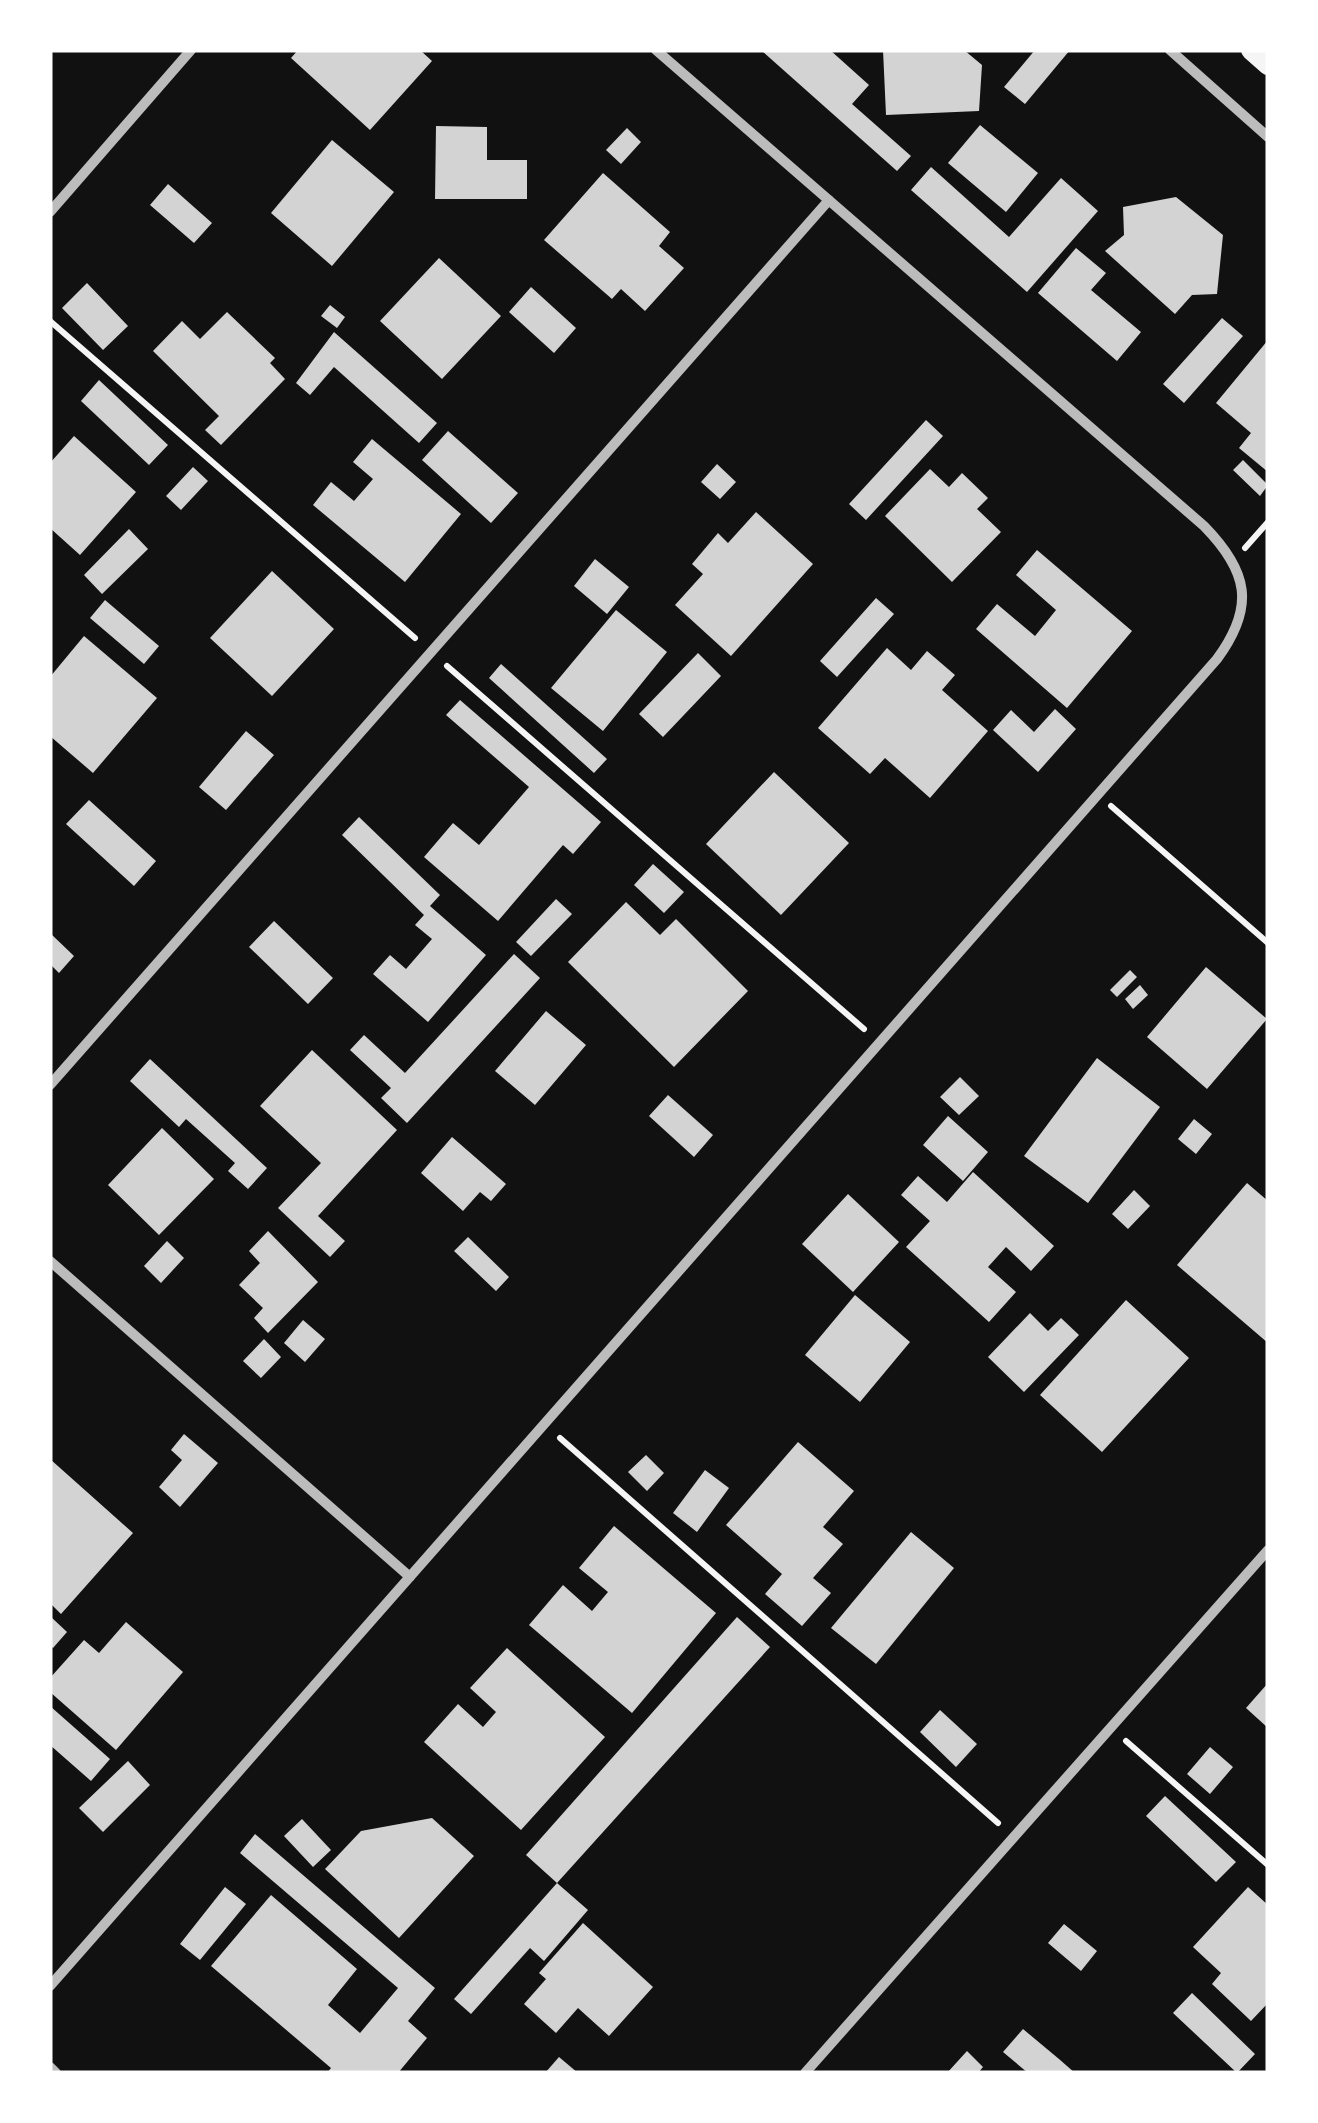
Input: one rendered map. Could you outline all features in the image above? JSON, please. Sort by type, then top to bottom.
[{"type":"main road","points":[[1251,50],[1268,65]]},
{"type":"street","points":[[50,212],[191,50]]},
{"type":"street","points":[[50,1986],[1099,795],[1230,642],[1243,602],[1234,560],[1204,526],[656,50]]},
{"type":"street","points":[[1170,50],[1268,136]]},
{"type":"street","points":[[50,1085],[828,200]]},
{"type":"street","points":[[50,1261],[410,1577]]},
{"type":"street","points":[[806,2073],[1268,1550]]},
{"type":"street","points":[[50,2068],[56,2073]]},
{"type":"path","points":[[50,321],[880,1043]]},
{"type":"path","points":[[1234,560],[1268,522]]},
{"type":"path","points":[[1099,795],[1268,943]]},
{"type":"path","points":[[544,1424],[1012,1836]]},
{"type":"path","points":[[1109,1726],[1268,1865]]},
{"type":"building","points":[[298,50],[420,50],[432,61],[370,130],[291,58]]},
{"type":"building","points":[[761,50],[830,50],[869,85],[852,104],[911,156],[897,171]]},
{"type":"building","points":[[883,50],[964,50],[982,65],[979,111],[886,115]]},
{"type":"building","points":[[1035,50],[1070,50],[1025,104],[1004,87]]},
{"type":"building","points":[[980,125],[1038,173],[1006,212],[948,163]]},
{"type":"building","points":[[436,126],[487,127],[487,160],[527,160],[527,199],[435,199]]},
{"type":"building","points":[[627,128],[641,142],[621,164],[606,150]]},
{"type":"building","points":[[332,140],[394,192],[332,266],[271,213]]},
{"type":"building","points":[[931,167],[1009,237],[1061,178],[1098,211],[1027,292],[911,190]]},
{"type":"building","points":[[603,173],[670,232],[659,246],[684,268],[645,311],[621,289],[612,299],[544,240]]},
{"type":"building","points":[[168,184],[212,223],[194,243],[150,205]]},
{"type":"building","points":[[1176,197],[1223,235],[1217,294],[1192,295],[1175,314],[1105,251],[1124,235],[1123,207]]},
{"type":"building","points":[[1076,248],[1106,273],[1091,290],[1141,332],[1117,361],[1038,293]]},
{"type":"building","points":[[439,258],[501,316],[442,379],[380,321]]},
{"type":"building","points":[[87,283],[128,326],[103,350],[62,308]]},
{"type":"building","points":[[531,287],[576,328],[554,353],[509,312]]},
{"type":"building","points":[[330,305],[345,317],[337,328],[321,316]]},
{"type":"building","points":[[227,312],[275,358],[270,363],[285,379],[221,445],[205,430],[219,416],[153,351],[182,321],[200,339]]},
{"type":"building","points":[[1222,318],[1243,336],[1184,403],[1163,384]]},
{"type":"building","points":[[334,332],[437,423],[419,443],[334,367],[310,395],[296,383]]},
{"type":"building","points":[[1268,340],[1268,472],[1239,448],[1251,433],[1216,403]]},
{"type":"building","points":[[99,380],[168,445],[149,465],[81,401]]},
{"type":"building","points":[[926,420],[943,436],[866,520],[849,504]]},
{"type":"building","points":[[448,431],[518,493],[491,523],[422,460]]},
{"type":"building","points":[[74,436],[136,492],[80,555],[50,528],[50,463]]},
{"type":"building","points":[[372,439],[461,514],[405,582],[313,505],[331,482],[354,501],[373,479],[353,462]]},
{"type":"building","points":[[1243,460],[1268,485],[1260,496],[1233,470]]},
{"type":"building","points":[[717,464],[736,482],[720,499],[701,482]]},
{"type":"building","points":[[193,467],[208,481],[181,510],[166,496]]},
{"type":"building","points":[[930,469],[949,487],[962,473],[988,498],[977,509],[1001,532],[952,582],[885,516]]},
{"type":"building","points":[[756,512],[813,564],[731,656],[675,605],[703,574],[692,564],[718,533],[728,543]]},
{"type":"building","points":[[129,529],[148,549],[102,594],[84,575]]},
{"type":"building","points":[[1037,550],[1132,631],[1067,708],[976,629],[997,604],[1035,636],[1056,610],[1016,575]]},
{"type":"building","points":[[595,559],[629,587],[607,614],[574,586]]},
{"type":"building","points":[[272,571],[334,629],[272,696],[210,638]]},
{"type":"building","points":[[876,598],[894,614],[837,677],[820,661]]},
{"type":"building","points":[[105,600],[159,646],[144,664],[90,618]]},
{"type":"building","points":[[616,610],[667,652],[603,731],[551,688]]},
{"type":"building","points":[[84,636],[157,698],[93,773],[50,736],[50,677]]},
{"type":"building","points":[[887,648],[911,670],[927,651],[955,675],[942,690],[988,731],[930,798],[885,758],[870,774],[818,728]]},
{"type":"building","points":[[698,653],[721,676],[663,737],[639,714]]},
{"type":"building","points":[[501,664],[607,759],[594,773],[489,678]]},
{"type":"building","points":[[460,700],[601,822],[573,854],[563,845],[498,921],[424,857],[453,823],[479,845],[529,787],[446,715]]},
{"type":"building","points":[[1055,709],[1076,729],[1038,772],[993,730],[1011,710],[1034,732]]},
{"type":"building","points":[[246,731],[274,755],[226,810],[199,787]]},
{"type":"building","points":[[774,772],[849,843],[781,915],[706,844]]},
{"type":"building","points":[[89,800],[156,861],[134,886],[66,824]]},
{"type":"building","points":[[359,817],[440,895],[430,906],[486,955],[428,1022],[373,974],[390,955],[406,969],[432,939],[415,925],[424,915],[342,835]]},
{"type":"building","points":[[653,864],[684,892],[664,913],[634,885]]},
{"type":"building","points":[[556,899],[572,914],[531,956],[516,942]]},
{"type":"building","points":[[626,902],[660,935],[676,919],[748,991],[674,1067],[568,962]]},
{"type":"building","points":[[274,921],[333,978],[308,1004],[249,947]]},
{"type":"building","points":[[50,933],[74,956],[59,973],[50,964]]},
{"type":"building","points":[[514,954],[540,978],[407,1123],[381,1098],[391,1088],[350,1050],[364,1035],[405,1073]]},
{"type":"building","points":[[1206,967],[1267,1019],[1207,1089],[1147,1037]]},
{"type":"building","points":[[1130,970],[1137,977],[1117,997],[1110,990]]},
{"type":"building","points":[[1140,985],[1148,995],[1133,1009],[1125,999]]},
{"type":"building","points":[[546,1011],[586,1045],[535,1105],[495,1071]]},
{"type":"building","points":[[312,1050],[397,1130],[318,1216],[345,1241],[330,1257],[278,1208],[321,1163],[260,1106]]},
{"type":"building","points":[[1097,1058],[1160,1107],[1088,1203],[1024,1156]]},
{"type":"building","points":[[150,1059],[267,1168],[248,1189],[228,1171],[235,1163],[186,1119],[179,1127],[130,1081]]},
{"type":"building","points":[[960,1077],[979,1096],[959,1115],[940,1097]]},
{"type":"building","points":[[668,1095],[713,1135],[694,1157],[649,1116]]},
{"type":"building","points":[[948,1116],[988,1152],[963,1181],[923,1145]]},
{"type":"building","points":[[1194,1119],[1212,1134],[1196,1154],[1178,1139]]},
{"type":"building","points":[[162,1128],[214,1179],[159,1235],[108,1185]]},
{"type":"building","points":[[452,1137],[506,1184],[491,1201],[480,1192],[463,1211],[421,1173]]},
{"type":"building","points":[[973,1172],[1054,1246],[1031,1271],[1006,1247],[988,1267],[1016,1292],[989,1322],[906,1247],[930,1221],[901,1195],[918,1176],[947,1202]]},
{"type":"building","points":[[1247,1183],[1268,1201],[1268,1343],[1177,1265]]},
{"type":"building","points":[[1134,1190],[1150,1206],[1128,1229],[1112,1214]]},
{"type":"building","points":[[848,1194],[899,1242],[853,1292],[802,1244]]},
{"type":"building","points":[[268,1231],[318,1282],[268,1333],[254,1318],[263,1308],[239,1285],[260,1263],[249,1251]]},
{"type":"building","points":[[468,1237],[509,1277],[496,1291],[454,1251]]},
{"type":"building","points":[[167,1241],[184,1258],[161,1283],[144,1266]]},
{"type":"building","points":[[855,1295],[910,1342],[860,1402],[805,1355]]},
{"type":"building","points":[[1126,1300],[1189,1358],[1102,1452],[1040,1395]]},
{"type":"building","points":[[1030,1313],[1048,1331],[1061,1318],[1079,1335],[1024,1392],[988,1357]]},
{"type":"building","points":[[303,1320],[325,1339],[305,1362],[284,1343]]},
{"type":"building","points":[[264,1339],[281,1357],[261,1378],[243,1361]]},
{"type":"building","points":[[184,1434],[218,1463],[180,1507],[159,1487],[182,1460],[171,1450]]},
{"type":"building","points":[[798,1442],[854,1491],[823,1527],[843,1544],[813,1578],[831,1593],[802,1626],[765,1594],[782,1574],[726,1525]]},
{"type":"building","points":[[646,1455],[664,1473],[647,1491],[628,1472]]},
{"type":"building","points":[[50,1459],[133,1533],[61,1614],[50,1603]]},
{"type":"building","points":[[705,1470],[729,1488],[697,1532],[673,1513]]},
{"type":"building","points":[[614,1526],[716,1613],[632,1713],[529,1625],[563,1585],[592,1611],[608,1592],[579,1568]]},
{"type":"building","points":[[911,1532],[954,1568],[876,1664],[831,1628]]},
{"type":"building","points":[[50,1616],[67,1632],[53,1648],[50,1645]]},
{"type":"building","points":[[737,1617],[770,1647],[557,1883],[526,1855]]},
{"type":"building","points":[[126,1622],[183,1672],[116,1750],[50,1692],[50,1678],[84,1640],[99,1653]]},
{"type":"building","points":[[507,1648],[605,1737],[521,1830],[424,1742],[458,1704],[483,1727],[496,1712],[470,1688]]},
{"type":"building","points":[[1268,1683],[1268,1728],[1246,1708]]},
{"type":"building","points":[[50,1706],[110,1759],[91,1781],[50,1745]]},
{"type":"building","points":[[940,1710],[977,1744],[956,1767],[920,1732]]},
{"type":"building","points":[[1210,1747],[1233,1767],[1210,1794],[1187,1774]]},
{"type":"building","points":[[128,1761],[150,1785],[103,1832],[79,1808]]},
{"type":"building","points":[[1165,1796],[1236,1862],[1216,1882],[1146,1816]]},
{"type":"building","points":[[432,1818],[474,1856],[399,1938],[325,1869],[361,1831]]},
{"type":"building","points":[[302,1819],[331,1850],[313,1867],[284,1836]]},
{"type":"building","points":[[255,1834],[435,1988],[408,2021],[427,2038],[398,2073],[327,2073],[331,2068],[211,1966],[271,1895],[357,1969],[328,2005],[360,2033],[398,1988],[240,1853]]},
{"type":"building","points":[[557,1883],[588,1910],[544,1961],[530,1948],[471,2014],[454,1999]]},
{"type":"building","points":[[225,1887],[246,1904],[200,1960],[180,1944]]},
{"type":"building","points":[[1248,1887],[1268,1905],[1268,2003],[1251,2021],[1212,1984],[1221,1973],[1193,1947]]},
{"type":"building","points":[[583,1923],[653,1987],[609,2036],[578,2008],[556,2033],[524,2004],[546,1979],[539,1973]]},
{"type":"building","points":[[1064,1924],[1097,1951],[1081,1971],[1048,1943]]},
{"type":"building","points":[[1192,1993],[1255,2054],[1237,2073],[1173,2013]]},
{"type":"building","points":[[1023,2029],[1075,2073],[1028,2073],[1003,2052]]},
{"type":"building","points":[[967,2051],[983,2067],[978,2073],[947,2073]]},
{"type":"building","points":[[559,2057],[578,2073],[545,2073]]}]
